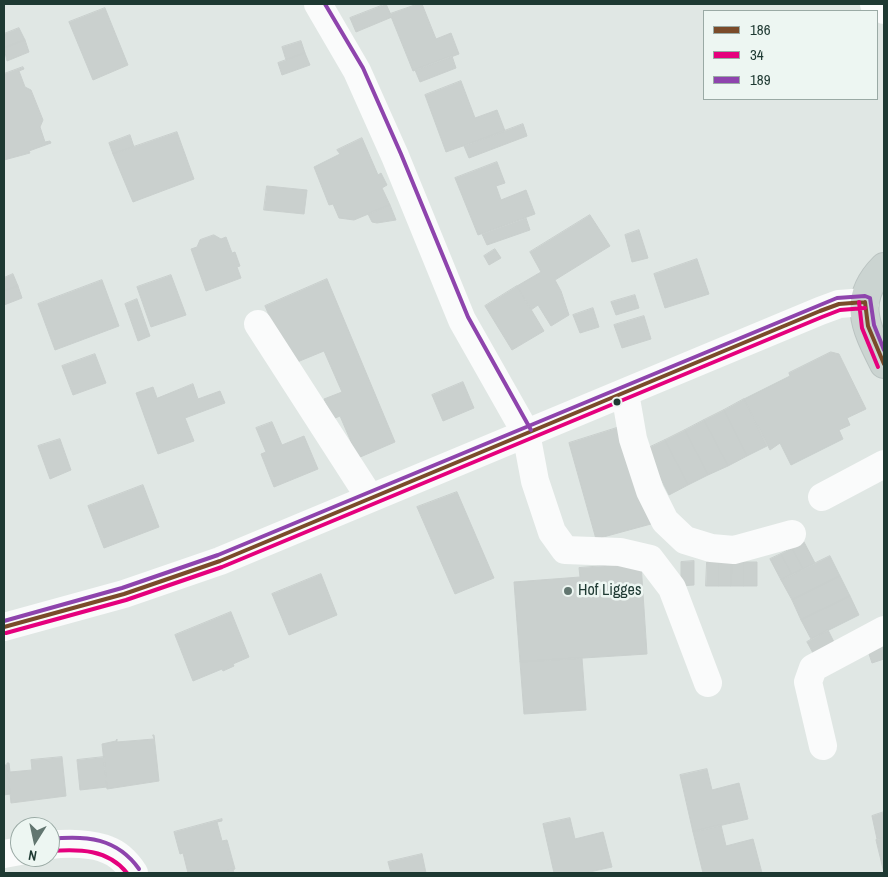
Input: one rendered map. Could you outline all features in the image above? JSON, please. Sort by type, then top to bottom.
[{"type":"main road","points":[[884,267],[874,278],[867,291],[865,302],[868,331],[884,364]]},
{"type":"street","points":[[318,4],[357,71],[395,156],[462,320],[526,433],[535,481],[552,532],[565,550],[620,552],[650,559],[672,588],[708,683]]},
{"type":"street","points":[[874,4],[884,10]]},
{"type":"street","points":[[4,627],[124,594],[212,564],[820,311],[840,304],[865,302]]},
{"type":"street","points":[[258,324],[370,498]]},
{"type":"street","points":[[625,393],[633,439],[650,491],[665,520],[685,540],[711,548],[734,550],[792,534]]},
{"type":"street","points":[[822,497],[884,464]]},
{"type":"street","points":[[823,746],[808,682],[813,668],[884,630]]},
{"type":"street","points":[[60,845],[81,844],[109,850],[127,863],[134,873]]},
{"type":"building","points":[[386,4],[392,17],[356,32],[350,18]]},
{"type":"building","points":[[422,4],[436,39],[451,33],[459,54],[413,71],[390,14]]},
{"type":"building","points":[[105,8],[128,65],[93,80],[69,22]]},
{"type":"building","points":[[19,28],[25,40],[4,48],[4,34]]},
{"type":"building","points":[[25,40],[29,52],[7,61],[4,48]]},
{"type":"building","points":[[301,41],[305,53],[286,60],[282,47]]},
{"type":"building","points":[[305,53],[310,65],[282,75],[278,63]]},
{"type":"building","points":[[452,56],[456,68],[420,82],[415,70]]},
{"type":"building","points":[[23,67],[24,69],[19,71],[25,87],[31,90],[43,120],[40,127],[45,142],[50,141],[51,143],[29,151],[30,153],[4,160],[4,74]]},
{"type":"building","points":[[461,81],[475,118],[497,110],[505,131],[446,152],[425,95]]},
{"type":"building","points":[[523,124],[527,136],[469,158],[464,146]]},
{"type":"building","points":[[177,132],[194,179],[133,202],[113,154]]},
{"type":"building","points":[[130,135],[134,147],[113,154],[109,143]]},
{"type":"building","points":[[362,138],[378,175],[381,173],[387,185],[382,188],[390,205],[354,220],[339,218],[333,204],[329,205],[314,167],[340,154],[337,150]]},
{"type":"building","points":[[497,162],[505,183],[496,186],[501,200],[526,190],[535,214],[478,235],[455,178]]},
{"type":"building","points":[[267,186],[307,190],[304,214],[264,210]]},
{"type":"building","points":[[390,205],[396,220],[372,222],[368,214]]},
{"type":"building","points":[[590,215],[610,246],[555,280],[569,315],[551,326],[538,305],[531,310],[517,286],[541,272],[530,252]]},
{"type":"building","points":[[526,218],[530,230],[487,245],[482,234]]},
{"type":"building","points":[[639,230],[648,258],[632,262],[625,235]]},
{"type":"building","points":[[214,235],[221,239],[226,237],[232,253],[235,252],[240,266],[237,267],[241,278],[206,291],[191,249],[197,247],[200,240]]},
{"type":"building","points":[[495,249],[501,258],[489,265],[484,256]]},
{"type":"building","points":[[697,259],[709,294],[665,308],[654,274]]},
{"type":"building","points":[[13,274],[18,286],[4,291],[4,278]]},
{"type":"building","points":[[171,275],[186,315],[151,327],[137,287]]},
{"type":"building","points":[[327,279],[395,442],[358,458],[340,416],[333,419],[324,399],[342,392],[324,351],[290,365],[265,306]]},
{"type":"building","points":[[102,280],[119,326],[55,350],[38,304]]},
{"type":"building","points":[[18,286],[22,298],[4,305],[4,291]]},
{"type":"building","points":[[517,286],[544,331],[512,350],[485,306]]},
{"type":"building","points":[[635,295],[639,308],[616,315],[611,302]]},
{"type":"building","points":[[137,299],[150,336],[138,341],[125,304]]},
{"type":"building","points":[[593,308],[599,327],[580,333],[573,315]]},
{"type":"building","points":[[644,316],[651,339],[622,348],[614,325]]},
{"type":"building","points":[[831,352],[839,354],[866,409],[847,418],[850,425],[839,430],[843,439],[791,465],[780,443],[770,450],[744,399],[790,376],[789,373]]},
{"type":"building","points":[[95,354],[106,383],[73,395],[62,366]]},
{"type":"building","points":[[463,382],[474,408],[443,421],[432,395]]},
{"type":"building","points":[[193,384],[198,399],[220,391],[225,403],[185,418],[194,441],[158,454],[136,393],[153,387],[157,398]]},
{"type":"building","points":[[744,399],[767,446],[747,456],[724,410]]},
{"type":"building","points":[[724,410],[747,456],[728,466],[704,420]]},
{"type":"building","points":[[704,420],[728,466],[708,475],[685,430]]},
{"type":"building","points":[[272,422],[282,445],[304,436],[318,469],[274,487],[261,454],[266,452],[256,428]]},
{"type":"building","points":[[623,426],[651,524],[596,539],[569,443]]},
{"type":"building","points":[[685,430],[708,475],[688,485],[665,440]]},
{"type":"building","points":[[60,439],[71,470],[50,479],[38,446]]},
{"type":"building","points":[[665,440],[688,485],[669,495],[646,449]]},
{"type":"building","points":[[143,485],[159,527],[104,548],[88,506]]},
{"type":"building","points":[[457,492],[494,578],[455,594],[417,507]]},
{"type":"building","points":[[804,542],[815,563],[803,569],[792,548]]},
{"type":"building","points":[[792,548],[803,569],[792,575],[781,554]]},
{"type":"building","points":[[781,554],[792,575],[781,580],[770,559]]},
{"type":"building","points":[[830,556],[840,576],[792,600],[781,580]]},
{"type":"building","points":[[694,561],[694,585],[681,586],[681,562]]},
{"type":"building","points":[[707,562],[719,562],[719,586],[706,586]]},
{"type":"building","points":[[719,562],[732,562],[731,586],[719,586]]},
{"type":"building","points":[[732,562],[744,562],[744,586],[731,586]]},
{"type":"building","points":[[744,562],[757,562],[757,586],[744,586]]},
{"type":"building","points":[[641,563],[647,654],[520,662],[514,582],[580,577],[579,568]]},
{"type":"building","points":[[321,574],[337,615],[289,635],[272,594]]},
{"type":"building","points":[[840,576],[850,596],[801,620],[792,600]]},
{"type":"building","points":[[850,596],[859,615],[811,639],[801,620]]},
{"type":"building","points":[[231,612],[249,657],[223,671],[222,669],[193,681],[175,635]]},
{"type":"building","points":[[828,630],[834,642],[813,653],[807,642]]},
{"type":"building","points":[[884,643],[884,659],[872,663],[868,651]]},
{"type":"building","points":[[582,658],[586,710],[524,714],[520,662]]},
{"type":"building","points":[[154,735],[159,781],[107,789],[102,744],[116,741],[117,739],[117,742],[154,739]]},
{"type":"building","points":[[62,757],[66,796],[11,803],[7,763],[9,763],[10,772],[32,770],[31,760]]},
{"type":"building","points":[[104,757],[107,787],[80,790],[77,760]]},
{"type":"building","points":[[4,765],[7,765],[10,794],[4,795]]},
{"type":"building","points":[[707,769],[712,790],[739,783],[748,819],[693,832],[680,775]]},
{"type":"building","points":[[884,812],[884,838],[877,839],[872,816]]},
{"type":"building","points":[[570,818],[575,839],[603,832],[612,867],[585,873],[554,873],[543,824]]},
{"type":"building","points":[[222,819],[222,821],[217,822],[222,841],[227,840],[235,869],[219,873],[188,873],[183,853],[180,854],[174,832]]},
{"type":"building","points":[[721,825],[726,846],[753,839],[762,873],[703,873],[693,832]]},
{"type":"building","points":[[884,838],[884,873],[876,840]]},
{"type":"building","points":[[422,854],[426,873],[391,873],[388,862]]},
{"type":"building","points":[[233,869],[234,873],[219,873]]},
{"type":"transit line","name":"189","points":[[325,4],[363,68],[401,154],[468,317],[531,430]]},
{"type":"transit line","name":"189","points":[[4,621],[122,588],[218,555],[837,298],[865,296],[870,298],[874,325],[884,350]]},
{"type":"transit line","name":"34","points":[[859,302],[862,328],[878,367]]},
{"type":"transit line","name":"186","points":[[865,302],[868,326],[884,364]]},
{"type":"transit line","name":"186","points":[[4,627],[124,594],[220,561],[820,311],[839,304],[865,302]]},
{"type":"transit line","name":"34","points":[[6,633],[126,600],[222,567],[822,317],[840,310],[865,308]]},
{"type":"transit line","name":"189","points":[[60,838],[88,839],[111,845],[121,851],[139,869]]},
{"type":"transit line","name":"34","points":[[60,851],[92,852],[102,855],[111,859],[127,873]]},
{"type":"place","name":"Hof Ligges","points":[[568,591]]}]
